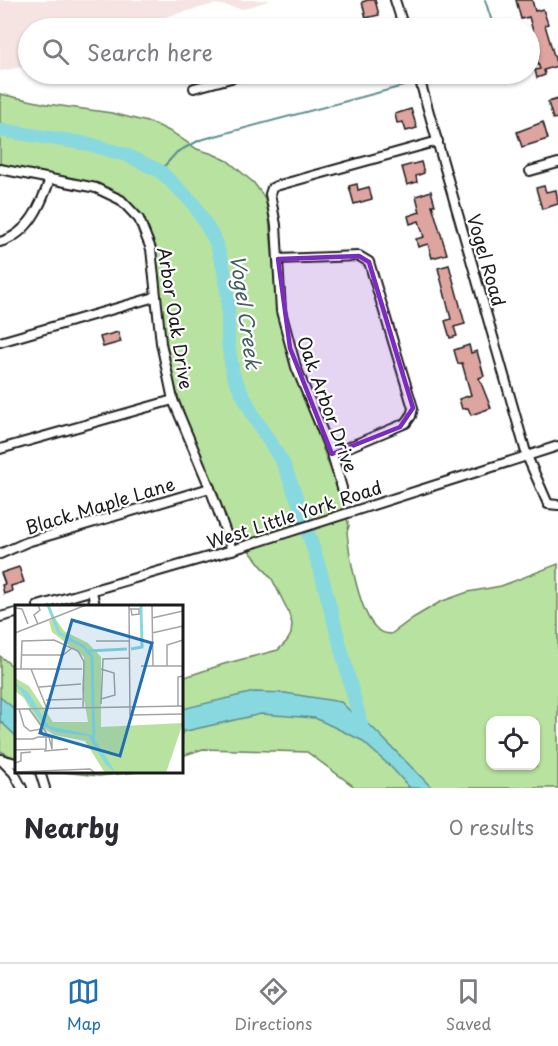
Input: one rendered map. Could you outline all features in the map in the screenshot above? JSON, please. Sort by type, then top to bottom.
[{"type":"street","points":[[395,0],[401,18]]},
{"type":"street","points":[[194,88],[209,84]]},
{"type":"street","name":"Vogel Road","points":[[421,84],[527,456],[548,504],[558,505]]},
{"type":"street","name":"Oak Arbor Drive","points":[[342,488],[332,454],[290,348],[282,311],[276,225],[270,194],[272,188],[438,141]]},
{"type":"street","points":[[530,171],[558,162]]},
{"type":"street","name":"Arbor Oak Drive","points":[[0,170],[96,188],[121,200],[139,219],[152,249],[160,343],[173,400],[210,488],[232,550]]},
{"type":"street","points":[[0,242],[25,228],[39,209],[50,179]]},
{"type":"street","points":[[278,259],[359,256],[369,262],[413,408],[406,423],[332,454]]},
{"type":"street","points":[[0,342],[155,297]]},
{"type":"street","points":[[0,449],[173,400]]},
{"type":"street","name":"West Little York Road","points":[[60,603],[92,591],[232,550],[558,446]]},
{"type":"street","name":"Black Maple Lane","points":[[0,554],[27,542],[210,488]]},
{"type":"street","points":[[92,591],[95,605]]},
{"type":"street","points":[[0,617],[15,613]]},
{"type":"street","points":[[0,759],[15,763]]},
{"type":"street","points":[[0,759],[14,773],[22,788]]},
{"type":"street","points":[[41,773],[45,788]]},
{"type":"highlighted area","points":[[359,256],[369,262],[413,408],[400,427],[332,454],[290,348],[278,259]]},
{"type":"shaded area","points":[[0,0],[271,0],[243,9],[215,4],[160,18],[18,18],[18,68],[0,71]]},
{"type":"green space","points":[[0,94],[47,104],[112,113],[155,124],[197,149],[228,161],[254,183],[265,198],[269,216],[277,308],[287,351],[344,506],[349,526],[348,542],[356,582],[364,608],[375,627],[386,634],[391,634],[440,602],[468,592],[501,586],[558,564],[558,788],[356,788],[307,752],[203,749],[183,756],[183,678],[278,650],[291,634],[292,624],[272,579],[239,538],[232,536],[192,440],[179,401],[164,340],[149,232],[135,210],[123,198],[113,191],[82,181],[0,165]]},
{"type":"green space","points":[[0,656],[15,668],[15,758],[0,751]]},
{"type":"green space","points":[[72,773],[127,773],[99,776]]},
{"type":"water","points":[[254,692],[285,693],[341,702],[355,716],[372,727],[432,788],[410,788],[361,740],[315,718],[261,714],[183,732],[183,709]]},
{"type":"water","points":[[0,697],[15,709],[15,735],[0,721]]},
{"type":"building","points":[[375,0],[379,15],[366,18],[362,2]]},
{"type":"building","points":[[516,0],[532,0],[535,11],[543,9],[548,24],[545,25],[557,66],[544,70],[545,75],[540,77],[540,18],[521,18]]},
{"type":"building","points":[[558,99],[558,118],[553,119],[548,102]]},
{"type":"building","points":[[411,109],[417,128],[406,131],[403,122],[397,123],[395,114]]},
{"type":"building","points":[[543,122],[548,139],[522,147],[517,132]]},
{"type":"building","points":[[421,162],[424,173],[416,176],[417,182],[407,185],[402,167]]},
{"type":"building","points":[[357,184],[358,190],[369,187],[372,199],[354,204],[349,186]]},
{"type":"building","points":[[544,186],[546,192],[556,190],[558,204],[542,209],[536,188]]},
{"type":"building","points":[[431,191],[435,205],[432,205],[447,254],[432,258],[428,244],[418,247],[416,239],[424,237],[419,221],[410,224],[408,216],[420,212],[416,196]]},
{"type":"building","points":[[449,265],[465,324],[454,327],[457,336],[450,338],[445,321],[451,319],[438,268]]},
{"type":"building","points":[[118,332],[121,342],[103,347],[100,337]]},
{"type":"building","points":[[469,345],[471,353],[477,351],[484,376],[479,378],[491,408],[471,415],[468,408],[462,409],[459,399],[471,395],[462,363],[458,364],[454,350]]},
{"type":"building","points":[[19,567],[24,582],[11,586],[12,591],[4,594],[2,585],[5,584],[1,573]]},
{"type":"waterway","points":[[485,0],[491,18]]},
{"type":"waterway","points":[[160,171],[177,152],[200,140],[407,85]]},
{"type":"waterway","name":"Vogel Creek","points":[[0,130],[89,144],[126,155],[160,171],[193,203],[215,240],[223,266],[228,297],[228,343],[233,375],[254,417],[283,463],[298,501],[321,573],[362,728]]}]
